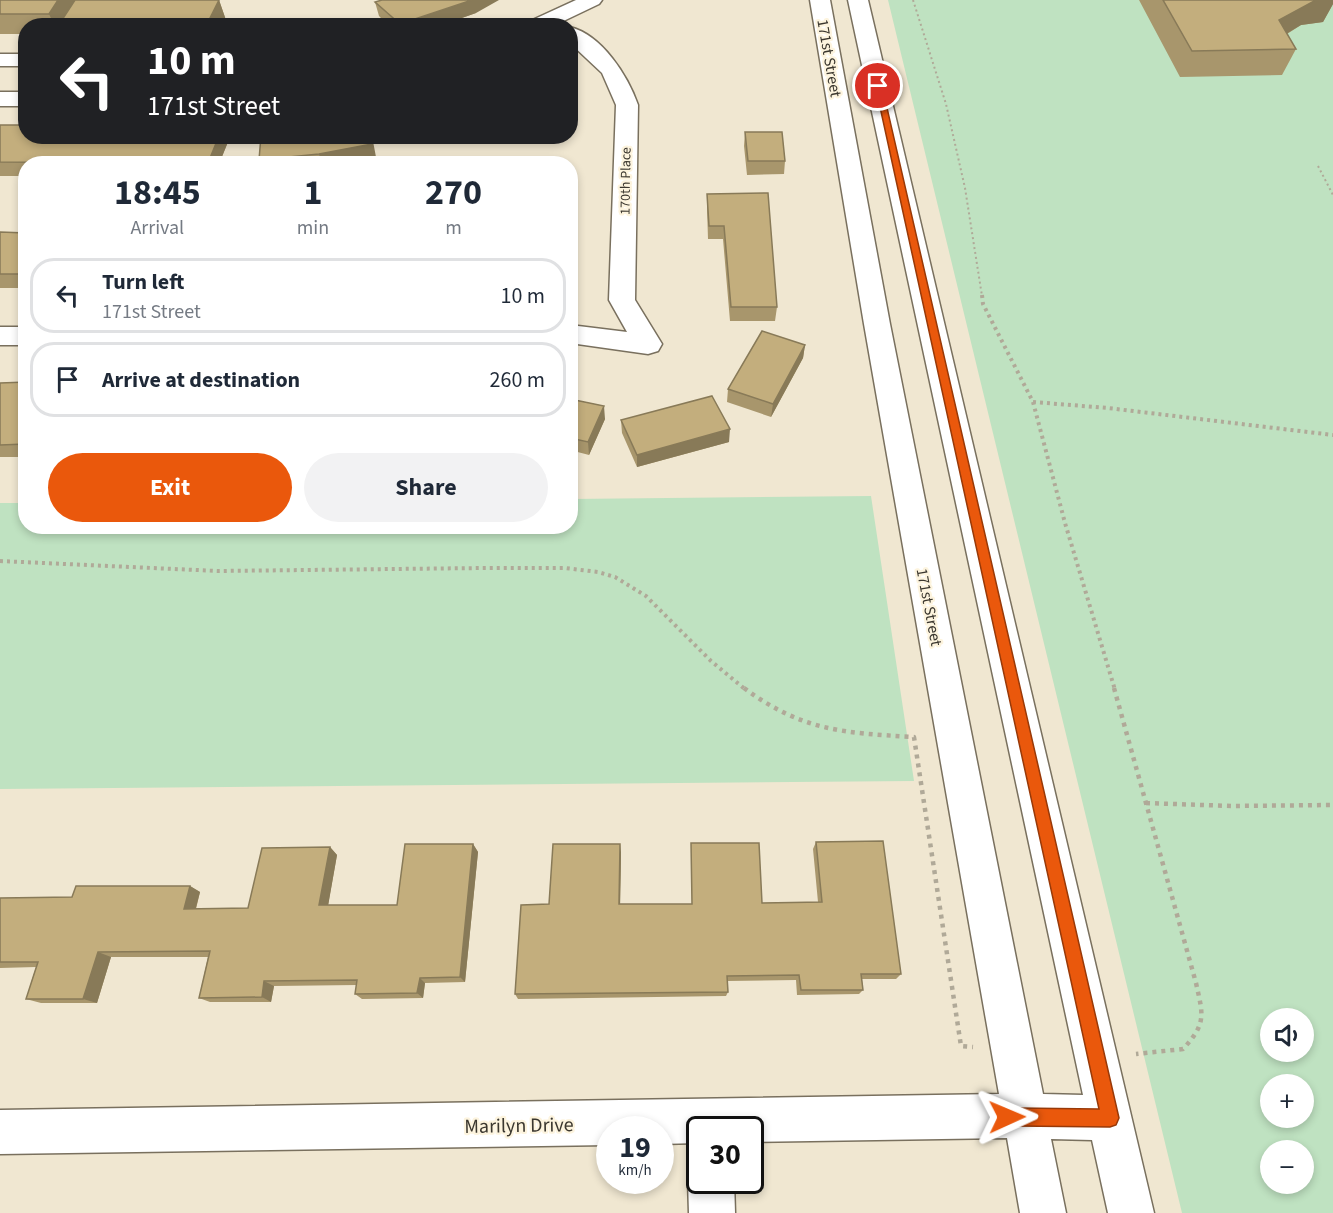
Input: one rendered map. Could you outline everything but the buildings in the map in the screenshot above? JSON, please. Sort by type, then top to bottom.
[{"type":"street","points":[[566,18],[592,0]]},
{"type":"street","name":"171st Street","points":[[820,0],[877,324],[1043,1213]]},
{"type":"street","points":[[858,0],[1131,1213]]},
{"type":"street","name":"170th Place","points":[[578,43],[608,64],[627,105],[622,300],[648,344],[578,335]]},
{"type":"street","points":[[0,60],[18,60]]},
{"type":"street","points":[[0,99],[18,99]]},
{"type":"street","points":[[0,336],[18,336]]},
{"type":"street","name":"Marilyn Drive","points":[[764,1124],[1026,1116],[1110,1118]]},
{"type":"street","name":"Marilyn Drive","points":[[0,1132],[686,1126]]},
{"type":"street","points":[[711,1194],[712,1213]]},
{"type":"path","points":[[913,0],[946,104],[965,188],[983,304],[1032,402],[1065,523],[1126,727],[1196,983],[1203,1017],[1194,1037],[1183,1049],[1131,1054]]},
{"type":"path","points":[[1317,166],[1333,195]]},
{"type":"path","points":[[1032,402],[1108,408],[1333,435]]},
{"type":"path","points":[[0,561],[206,571],[456,567],[571,570],[599,573],[625,584],[657,605],[711,660],[755,697],[800,722],[857,734],[914,736],[961,1046]]},
{"type":"path","points":[[1146,803],[1231,806],[1333,805]]},
{"type":"green space","points":[[888,0],[1333,0],[1333,1213],[1182,1213]]},
{"type":"green space","points":[[871,496],[914,781],[0,789],[0,503],[18,503],[18,534],[578,534],[578,499]]},
{"type":"route","points":[[878,86],[1110,1118],[1007,1117]]}]
